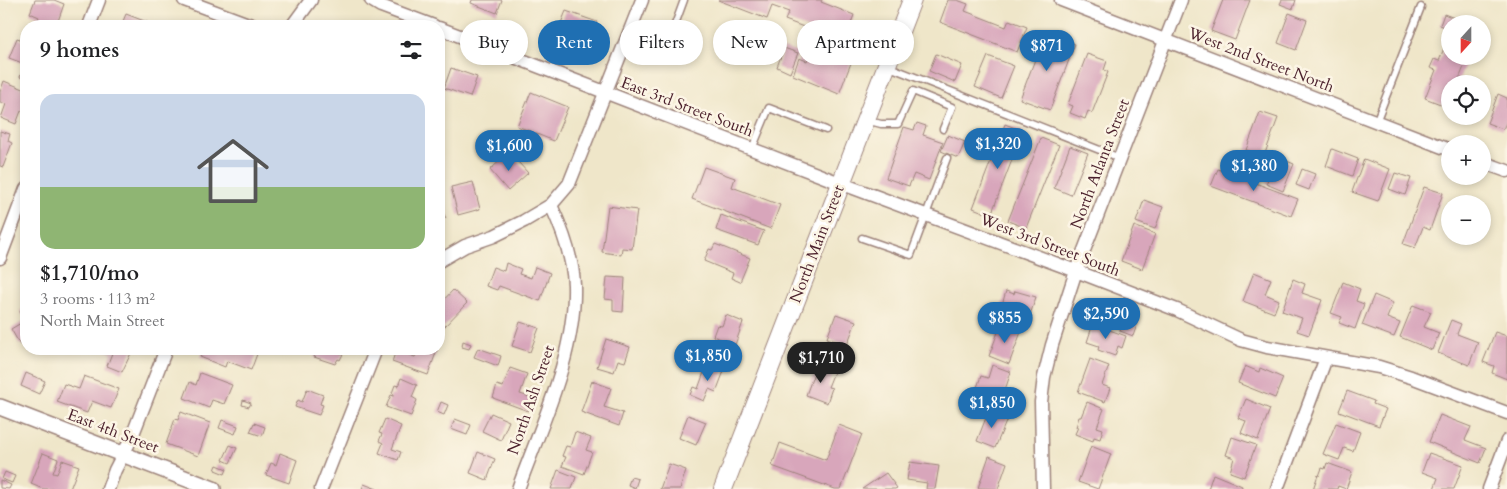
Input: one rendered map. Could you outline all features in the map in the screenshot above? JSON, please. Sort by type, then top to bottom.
[{"type":"main road","name":"North Main Street","points":[[904,20],[912,0]]},
{"type":"main road","name":"North Main Street","points":[[722,489],[886,65]]},
{"type":"street","points":[[91,20],[99,0]]},
{"type":"street","points":[[184,0],[238,20]]},
{"type":"street","points":[[296,20],[311,0]]},
{"type":"street","points":[[371,0],[381,6],[418,20]]},
{"type":"street","points":[[445,258],[465,246],[494,236],[551,205],[569,184],[642,0]]},
{"type":"street","name":"West 2nd Street North","points":[[1060,0],[1441,147]]},
{"type":"street","name":"North Atlanta Street","points":[[1044,489],[1041,402],[1044,378],[1052,345],[1076,271],[1181,0]]},
{"type":"street","name":"East 3rd Street South","points":[[445,30],[840,183]]},
{"type":"street","points":[[1491,165],[1507,171]]},
{"type":"street","name":"West 3rd Street South","points":[[840,183],[1177,310],[1241,340],[1267,347],[1387,369],[1507,413]]},
{"type":"street","name":"North Ash Street","points":[[518,489],[562,368],[573,311],[574,283],[570,256],[551,205]]},
{"type":"street","points":[[0,258],[20,206]]},
{"type":"street","points":[[108,489],[131,439],[164,355]]},
{"type":"street","points":[[321,489],[374,355]]},
{"type":"street","points":[[1276,489],[1326,358]]},
{"type":"street","name":"East 4th Street","points":[[0,407],[213,489]]},
{"type":"street","points":[[1489,489],[1507,441]]},
{"type":"lane","points":[[677,20],[684,0]]},
{"type":"lane","points":[[1376,122],[1421,7]]},
{"type":"lane","points":[[886,65],[1120,158]]},
{"type":"lane","points":[[865,119],[881,124],[898,124],[913,91],[952,107],[943,129]]},
{"type":"lane","points":[[752,149],[768,108],[826,130]]},
{"type":"lane","points":[[862,238],[911,255],[947,158]]},
{"type":"building","points":[[35,0],[54,0],[64,4],[58,20],[38,20],[39,17],[30,13]]},
{"type":"building","points":[[472,0],[502,0],[497,13],[471,3]]},
{"type":"building","points":[[718,0],[822,0],[821,2],[854,15],[852,20],[797,20],[797,24],[785,20],[789,12],[772,6],[767,19]]},
{"type":"building","points":[[948,0],[957,0],[968,4],[965,11],[1006,27],[1009,20],[1027,27],[1017,52],[940,22]]},
{"type":"building","points":[[1223,0],[1250,0],[1235,40],[1211,31]]},
{"type":"building","points":[[1282,0],[1296,0],[1293,9],[1280,4]]},
{"type":"building","points":[[566,11],[591,20],[562,20]]},
{"type":"building","points":[[1289,13],[1307,20],[1296,50],[1278,43]]},
{"type":"building","points":[[126,14],[142,20],[124,20]]},
{"type":"building","points":[[1045,33],[1075,44],[1050,110],[1020,99]]},
{"type":"building","points":[[17,38],[20,39],[20,62],[9,58]]},
{"type":"building","points":[[787,49],[797,53],[790,73],[777,67],[778,65],[787,65]]},
{"type":"building","points":[[936,54],[962,65],[955,82],[929,71]]},
{"type":"building","points":[[1087,54],[1107,61],[1104,70],[1108,72],[1092,113],[1088,111],[1085,119],[1070,113],[1073,106],[1068,104]]},
{"type":"building","points":[[988,56],[1014,66],[1001,98],[975,87]]},
{"type":"building","points":[[1441,56],[1441,65],[1465,65],[1461,75],[1441,75],[1441,104],[1425,98],[1436,70],[1430,68],[1434,59],[1439,61]]},
{"type":"building","points":[[797,64],[850,65],[839,94],[793,75]]},
{"type":"building","points":[[451,68],[477,77],[470,97],[445,88]]},
{"type":"building","points":[[4,81],[20,88],[20,114],[16,124],[1,118],[6,104],[0,102],[0,92]]},
{"type":"building","points":[[531,92],[568,107],[554,141],[517,126]]},
{"type":"building","points":[[1498,94],[1507,98],[1507,121],[1503,129],[1491,124],[1491,112]]},
{"type":"building","points":[[1260,112],[1278,118],[1264,156],[1246,150]]},
{"type":"building","points":[[917,123],[926,126],[923,135],[943,142],[929,180],[914,174],[909,186],[886,178],[904,127],[914,130]]},
{"type":"building","points":[[1005,124],[1023,131],[991,215],[973,208]]},
{"type":"building","points":[[0,131],[10,134],[8,141],[12,143],[3,167],[0,166]]},
{"type":"building","points":[[948,135],[965,142],[958,158],[941,151]]},
{"type":"building","points":[[1041,138],[1059,145],[1026,228],[1008,221]]},
{"type":"building","points":[[1070,146],[1088,153],[1071,195],[1054,188]]},
{"type":"building","points":[[1332,149],[1358,159],[1352,176],[1326,166]]},
{"type":"building","points":[[509,152],[528,173],[508,191],[490,170]]},
{"type":"building","points":[[1277,157],[1294,164],[1283,191],[1266,184]]},
{"type":"building","points":[[1364,159],[1390,169],[1378,201],[1352,192]]},
{"type":"building","points":[[704,167],[735,178],[732,187],[780,205],[771,229],[692,199]]},
{"type":"building","points":[[1218,169],[1298,199],[1291,216],[1211,186]]},
{"type":"building","points":[[1302,169],[1315,174],[1309,190],[1296,185]]},
{"type":"building","points":[[1395,173],[1411,178],[1405,195],[1389,189]]},
{"type":"building","points":[[473,182],[480,209],[458,215],[451,187]]},
{"type":"building","points":[[1424,187],[1443,193],[1430,230],[1423,227],[1415,248],[1403,244]]},
{"type":"building","points":[[1144,200],[1163,207],[1155,229],[1136,222]]},
{"type":"building","points":[[608,206],[637,210],[632,249],[622,248],[621,255],[602,252]]},
{"type":"building","points":[[721,215],[764,231],[758,245],[716,230]]},
{"type":"building","points":[[1134,226],[1155,234],[1142,269],[1121,261]]},
{"type":"building","points":[[715,244],[750,258],[740,282],[731,278],[733,273],[704,261],[709,249],[712,250]]},
{"type":"building","points":[[506,263],[521,269],[519,274],[531,278],[535,267],[550,273],[540,301],[499,286],[497,290],[486,286],[493,267],[504,271]]},
{"type":"building","points":[[1254,272],[1271,279],[1265,294],[1279,300],[1274,313],[1243,301]]},
{"type":"building","points":[[607,277],[625,278],[623,312],[613,311],[613,300],[605,299]]},
{"type":"building","points":[[1293,279],[1305,284],[1302,293],[1322,300],[1309,335],[1297,331],[1302,318],[1282,311]]},
{"type":"building","points":[[1343,282],[1360,289],[1356,301],[1364,304],[1355,329],[1339,323],[1342,317],[1331,313]]},
{"type":"building","points":[[453,290],[467,303],[445,326],[445,299]]},
{"type":"building","points":[[1006,291],[1014,294],[1015,291],[1036,297],[1028,321],[1000,312]]},
{"type":"building","points":[[1374,295],[1393,303],[1387,318],[1400,323],[1394,337],[1362,325]]},
{"type":"building","points":[[1413,305],[1431,312],[1424,327],[1439,333],[1432,350],[1400,337]]},
{"type":"building","points":[[836,314],[856,321],[847,345],[827,338]]},
{"type":"building","points":[[726,315],[743,322],[735,345],[713,336],[717,325],[722,326]]},
{"type":"building","points":[[1124,320],[1137,325],[1133,336],[1120,331]]},
{"type":"building","points":[[1451,320],[1461,324],[1457,334],[1478,342],[1469,365],[1438,353]]},
{"type":"building","points":[[520,322],[539,328],[530,352],[512,346]]},
{"type":"building","points":[[20,324],[20,345],[11,329]]},
{"type":"building","points":[[1001,324],[1021,332],[1009,364],[989,356]]},
{"type":"building","points":[[1093,324],[1126,336],[1122,348],[1118,346],[1115,356],[1098,350],[1099,346],[1087,342]]},
{"type":"building","points":[[1495,332],[1507,336],[1507,379],[1492,373],[1494,366],[1483,362]]},
{"type":"building","points":[[606,339],[630,347],[625,362],[618,360],[614,372],[597,367]]},
{"type":"building","points":[[463,341],[471,344],[469,349],[462,347]]},
{"type":"building","points":[[832,346],[844,351],[839,363],[827,358]]},
{"type":"building","points":[[478,348],[501,356],[498,366],[474,357]]},
{"type":"building","points":[[111,355],[130,355],[122,372],[107,366]]},
{"type":"building","points":[[201,355],[257,355],[251,370],[227,361],[225,367],[200,357]]},
{"type":"building","points":[[315,355],[342,355],[335,364],[314,357]]},
{"type":"building","points":[[394,355],[415,357],[416,355],[435,355],[428,375],[392,362]]},
{"type":"building","points":[[1090,359],[1109,366],[1102,385],[1110,388],[1105,402],[1078,392]]},
{"type":"building","points":[[707,364],[724,371],[716,392],[709,389],[704,401],[690,395],[693,387],[698,389]]},
{"type":"building","points":[[817,365],[834,372],[828,387],[832,388],[827,403],[806,395]]},
{"type":"building","points":[[992,365],[1011,372],[1000,405],[974,396],[981,376],[988,378]]},
{"type":"building","points":[[1245,366],[1259,372],[1260,368],[1283,378],[1275,398],[1238,383]]},
{"type":"building","points":[[510,368],[527,374],[520,394],[533,398],[528,411],[493,398],[497,385],[503,387]]},
{"type":"building","points":[[26,373],[45,381],[39,394],[21,386]]},
{"type":"building","points":[[200,373],[232,385],[224,404],[212,400],[209,408],[184,398],[190,382],[196,385]]},
{"type":"building","points":[[84,376],[119,389],[111,408],[92,401],[87,413],[57,402],[64,384],[79,389]]},
{"type":"building","points":[[401,378],[417,385],[412,397],[417,400],[411,416],[386,407],[391,395],[394,396],[392,393],[395,385],[398,386]]},
{"type":"building","points":[[592,381],[611,388],[604,407],[623,413],[619,426],[581,412]]},
{"type":"building","points":[[307,389],[323,395],[320,404],[323,405],[319,415],[295,407],[298,400],[302,402]]},
{"type":"building","points":[[1347,391],[1374,401],[1373,404],[1386,409],[1379,426],[1339,411]]},
{"type":"building","points":[[1246,399],[1270,409],[1258,440],[1241,433],[1246,421],[1238,418]]},
{"type":"building","points":[[243,400],[251,403],[249,407],[242,405]]},
{"type":"building","points":[[441,402],[448,405],[444,415],[437,412]]},
{"type":"building","points":[[1087,402],[1104,409],[1097,427],[1103,429],[1100,439],[1094,437],[1093,441],[1075,434],[1079,417],[1081,417]]},
{"type":"building","points":[[989,410],[1008,417],[995,448],[977,441]]},
{"type":"building","points":[[181,412],[210,423],[198,456],[166,444],[175,419],[178,420]]},
{"type":"building","points":[[491,413],[509,421],[501,440],[482,431]]},
{"type":"building","points":[[688,415],[706,422],[696,445],[679,438]]},
{"type":"building","points":[[1440,415],[1471,427],[1465,440],[1486,448],[1480,463],[1429,442]]},
{"type":"building","points":[[385,419],[401,426],[392,449],[401,452],[398,460],[379,453],[383,443],[379,441],[382,434],[379,433]]},
{"type":"building","points":[[455,419],[471,425],[467,435],[451,429]]},
{"type":"building","points":[[222,420],[238,426],[235,434],[219,428]]},
{"type":"building","points":[[254,423],[265,427],[262,436],[250,432]]},
{"type":"building","points":[[1336,423],[1360,432],[1353,451],[1344,448],[1339,460],[1323,454]]},
{"type":"building","points":[[839,425],[862,434],[841,489],[835,489],[772,466],[780,443],[826,460]]},
{"type":"building","points":[[575,432],[591,438],[586,450],[592,452],[584,474],[562,466],[566,457],[562,456],[566,446],[570,447]]},
{"type":"building","points":[[1232,437],[1256,445],[1244,477],[1230,472],[1234,458],[1226,455]]},
{"type":"building","points":[[230,445],[237,448],[230,463],[223,460]]},
{"type":"building","points":[[1091,446],[1111,454],[1098,489],[1078,482]]},
{"type":"building","points":[[478,452],[495,459],[487,480],[470,473]]},
{"type":"building","points":[[43,453],[58,459],[53,473],[57,474],[62,460],[79,466],[70,489],[43,489],[31,484]]},
{"type":"building","points":[[280,453],[297,460],[289,483],[266,475],[271,463],[276,465]]},
{"type":"building","points":[[1429,453],[1463,465],[1454,489],[1434,489],[1438,478],[1422,472]]},
{"type":"building","points":[[989,456],[1007,463],[998,489],[978,488]]},
{"type":"building","points":[[910,462],[939,466],[935,489],[926,489],[927,483],[907,480]]},
{"type":"building","points":[[1327,463],[1352,472],[1346,489],[1338,486],[1337,489],[1313,489],[1318,475],[1322,468],[1325,469]]},
{"type":"building","points":[[669,464],[686,470],[680,489],[660,489]]},
{"type":"building","points":[[217,465],[227,469],[225,474],[215,470]]},
{"type":"building","points":[[558,470],[576,477],[572,489],[551,489]]},
{"type":"building","points":[[5,472],[15,476],[12,483],[2,479]]},
{"type":"building","points":[[886,473],[897,488],[862,489]]},
{"type":"building","points":[[1213,474],[1242,486],[1241,489],[1208,489]]},
{"type":"building","points":[[631,477],[638,479],[635,488],[628,485]]},
{"type":"building","points":[[0,480],[11,485],[9,489],[0,488]]},
{"type":"building","points":[[364,484],[377,489],[362,489]]}]
